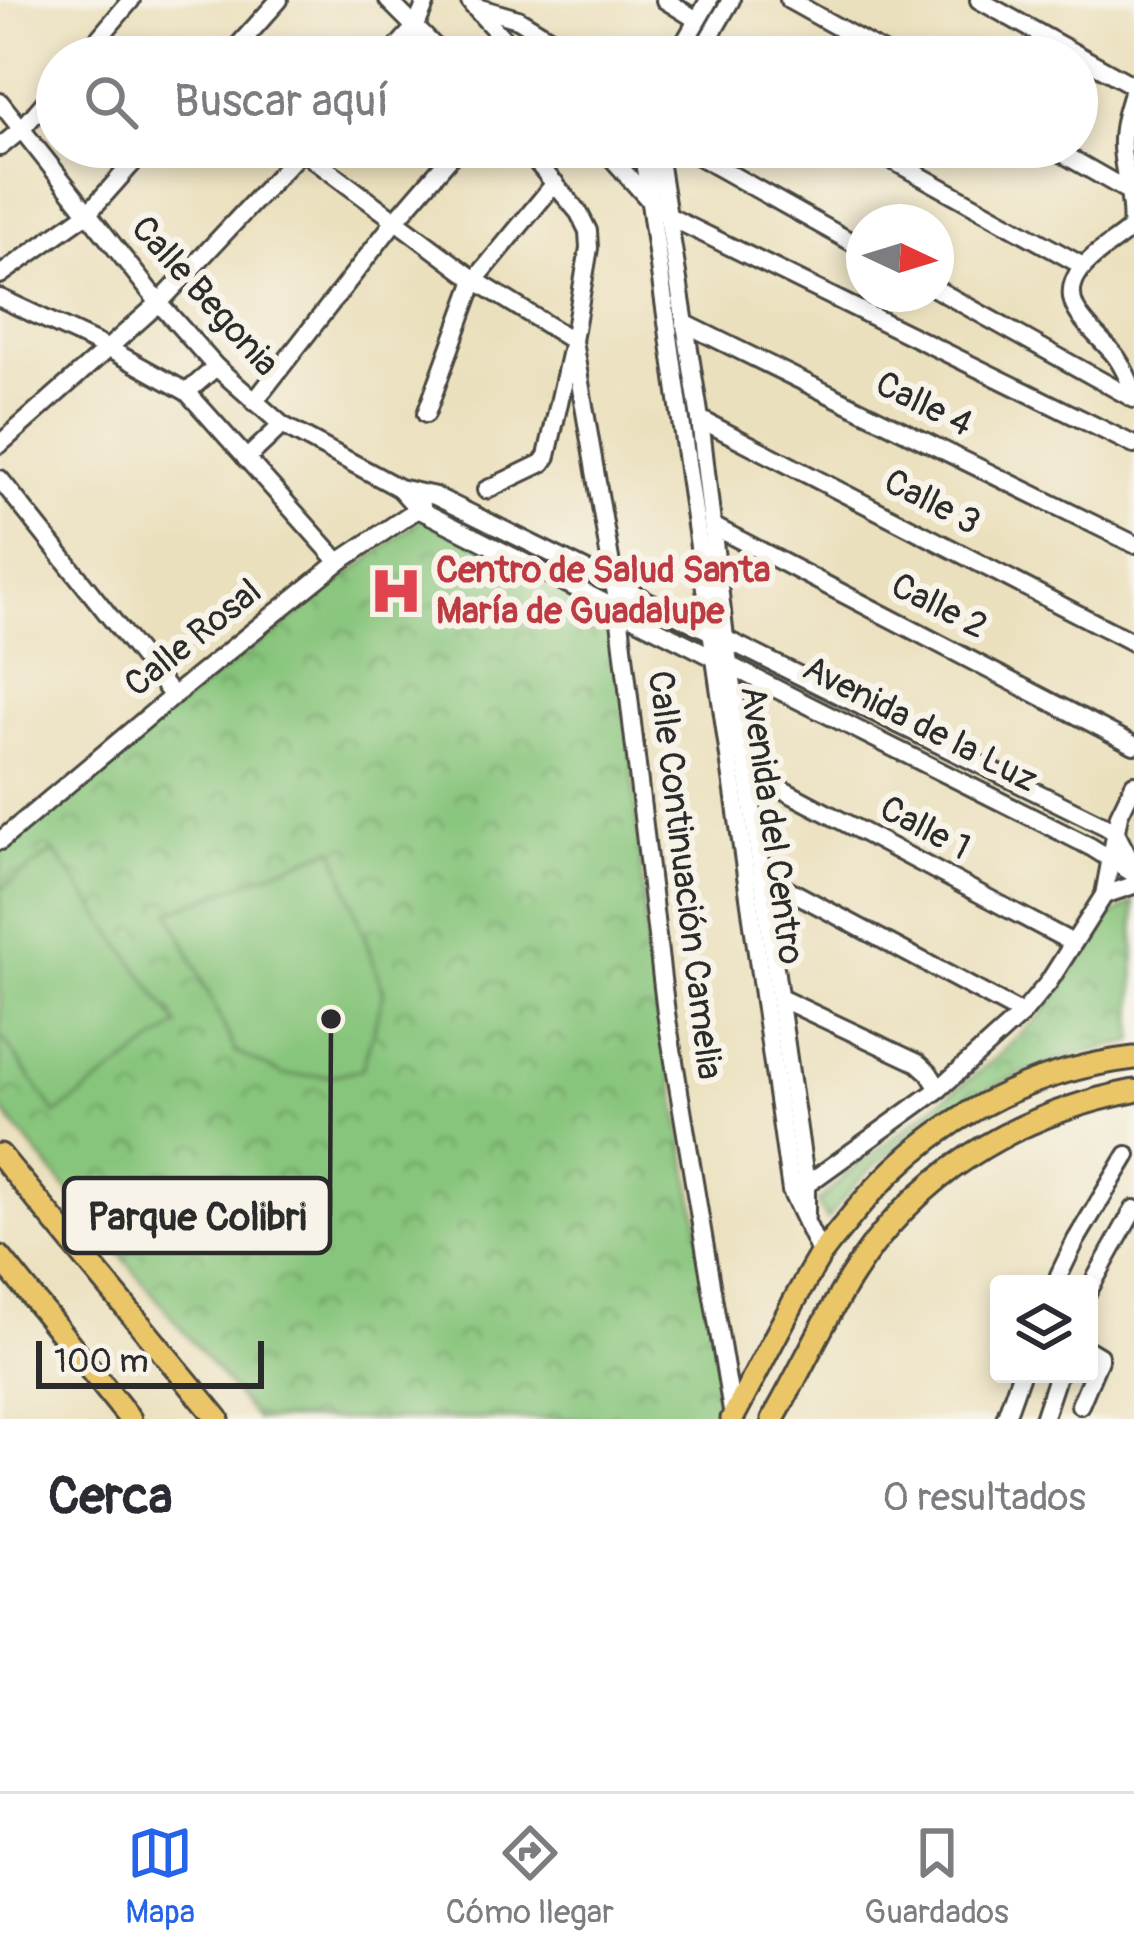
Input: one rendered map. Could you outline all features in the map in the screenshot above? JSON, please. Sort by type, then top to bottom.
[{"type":"main road","points":[[733,1418],[821,1254],[905,1160],[944,1127],[1023,1084],[1134,1058]]},
{"type":"main road","points":[[772,1419],[849,1279],[890,1224],[944,1172],[999,1136],[1041,1117],[1134,1091]]},
{"type":"main road","points":[[0,1155],[218,1419]]},
{"type":"main road","points":[[0,1257],[130,1419]]},
{"type":"street","points":[[101,36],[131,0]]},
{"type":"street","points":[[247,36],[279,0]]},
{"type":"street","points":[[388,0],[425,36]]},
{"type":"street","points":[[407,36],[427,0]]},
{"type":"street","points":[[665,0],[698,20]]},
{"type":"street","points":[[688,36],[709,0]]},
{"type":"street","points":[[711,36],[730,0]]},
{"type":"street","points":[[789,0],[853,36]]},
{"type":"street","points":[[979,0],[1044,36]]},
{"type":"street","points":[[471,3],[501,36]]},
{"type":"street","points":[[471,3],[518,19],[546,36]]},
{"type":"street","points":[[1098,66],[1134,86],[1122,146],[1133,215],[1131,228],[1083,266],[1071,291],[1081,320],[1114,354],[1134,396]]},
{"type":"street","name":"Calle Begonia","points":[[0,102],[36,148]]},
{"type":"street","points":[[0,147],[36,112]]},
{"type":"street","name":"Calle Begonia","points":[[53,168],[158,303],[216,367],[282,425],[399,488]]},
{"type":"street","points":[[0,274],[89,212],[128,168]]},
{"type":"street","points":[[0,444],[158,303],[283,168]]},
{"type":"street","points":[[327,168],[475,280],[572,341]]},
{"type":"street","points":[[254,402],[441,168]]},
{"type":"street","name":"Calle Continuación Camelia","points":[[486,490],[542,463],[547,456],[589,248],[579,213],[542,168]]},
{"type":"street","points":[[621,168],[668,216],[1134,445]]},
{"type":"street","name":"Avenida del Centro","points":[[645,168],[798,1188],[806,1223],[821,1254]]},
{"type":"street","name":"Avenida del Centro","points":[[660,168],[700,419],[713,526],[718,634]]},
{"type":"street","points":[[719,168],[846,239]]},
{"type":"street","points":[[906,168],[1083,266]]},
{"type":"street","points":[[1089,168],[1128,190]]},
{"type":"street","points":[[426,414],[475,280],[555,183]]},
{"type":"street","points":[[0,298],[110,349],[187,392],[339,562]]},
{"type":"street","points":[[954,299],[1134,396]]},
{"type":"street","name":"Calle 4","points":[[684,323],[1134,544]]},
{"type":"street","name":"Calle Continuación Camelia","points":[[572,341],[619,612],[666,1013],[733,1418]]},
{"type":"street","points":[[187,392],[216,367]]},
{"type":"street","name":"Calle 3","points":[[700,419],[1134,643]]},
{"type":"street","points":[[246,459],[282,425]]},
{"type":"street","points":[[0,479],[173,696]]},
{"type":"street","name":"Avenida de la Luz","points":[[399,488],[434,496],[1116,833],[1134,871]]},
{"type":"street","name":"Avenida de la Luz","points":[[399,488],[418,509],[1134,871]]},
{"type":"street","name":"Calle Rosal","points":[[7,835],[339,562],[434,496]]},
{"type":"street","name":"Calle 2","points":[[713,526],[1134,745]]},
{"type":"street","name":"Avenida del Centro","points":[[722,662],[747,771],[780,998],[798,1188]]},
{"type":"street","name":"Calle 1","points":[[747,771],[1073,943]]},
{"type":"street","points":[[798,1188],[939,1089],[1022,1014],[1048,983],[1104,895],[1124,803],[1134,784]]},
{"type":"street","points":[[0,814],[7,835]]},
{"type":"street","points":[[761,875],[1022,1014]]},
{"type":"street","points":[[1104,895],[1134,885]]},
{"type":"street","points":[[780,998],[918,1063],[939,1089]]},
{"type":"street","points":[[1059,1275],[1127,1156]]},
{"type":"street","points":[[1097,1275],[1134,1209]]},
{"type":"street","points":[[1005,1419],[1018,1383]]},
{"type":"street","points":[[1043,1419],[1055,1383]]},
{"type":"street","points":[[1079,1405],[1089,1383]]},
{"type":"green space","points":[[430,512],[621,622],[646,931],[731,1410],[720,1419],[256,1419],[0,1108],[0,844]]},
{"type":"green space","points":[[334,848],[384,993],[362,1069],[330,1076],[284,1075],[236,1052],[170,912]]},
{"type":"green space","points":[[54,851],[178,1025],[56,1114],[0,1034],[0,890]]},
{"type":"green space","points":[[1134,902],[1134,1042],[1024,1073],[956,1107],[863,1176],[827,1219],[817,1203],[847,1174],[995,1059],[1045,1011],[1109,917]]},
{"type":"place","name":"Centro de Salud Santa María de Guadalupe","points":[[396,591]]},
{"type":"place","name":"Parque Colibri","points":[[331,1019]]}]
